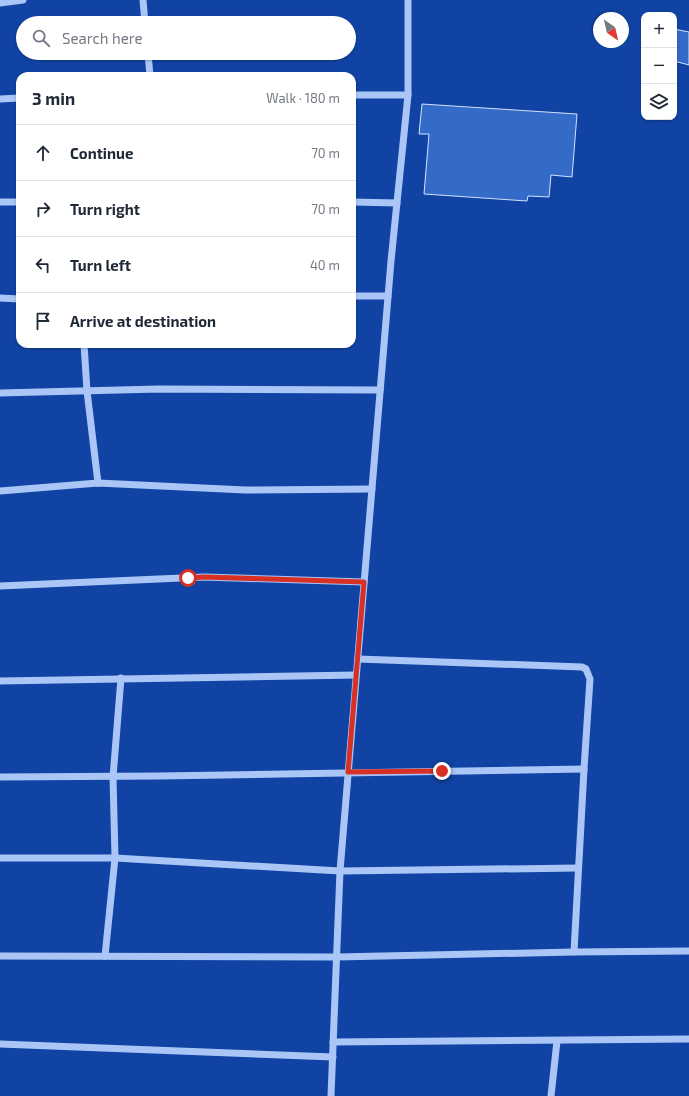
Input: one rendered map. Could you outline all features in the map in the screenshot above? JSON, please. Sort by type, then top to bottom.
[{"type":"street","points":[[0,4],[23,0]]},
{"type":"street","points":[[143,0],[144,16]]},
{"type":"street","points":[[331,1096],[340,871],[388,296],[408,95],[408,0]]},
{"type":"street","points":[[149,60],[150,72]]},
{"type":"street","points":[[356,95],[408,95]]},
{"type":"street","points":[[0,99],[16,98]]},
{"type":"street","points":[[0,202],[16,202]]},
{"type":"street","points":[[356,202],[397,203]]},
{"type":"street","points":[[356,296],[388,296]]},
{"type":"street","points":[[0,298],[16,298]]},
{"type":"street","points":[[84,348],[87,391],[98,483]]},
{"type":"street","points":[[0,393],[160,389],[380,390]]},
{"type":"street","points":[[0,491],[98,483],[245,490],[372,489]]},
{"type":"street","points":[[0,586],[204,577],[364,582]]},
{"type":"street","points":[[358,659],[582,667],[586,669],[590,679],[574,952]]},
{"type":"street","points":[[0,681],[356,675]]},
{"type":"street","points":[[105,956],[115,858],[113,776],[121,678]]},
{"type":"street","points":[[0,777],[584,769]]},
{"type":"street","points":[[0,858],[115,858],[340,871],[578,868]]},
{"type":"street","points":[[0,956],[337,956],[689,951]]},
{"type":"street","points":[[334,1042],[689,1039]]},
{"type":"street","points":[[551,1096],[557,1041]]},
{"type":"street","points":[[0,1044],[333,1057]]},
{"type":"building","points":[[677,30],[689,32],[689,65],[677,62]]},
{"type":"building","points":[[422,104],[577,114],[572,177],[551,175],[549,197],[528,196],[527,201],[424,194],[429,134],[419,134]]},
{"type":"route","points":[[188,578],[204,577],[364,582],[348,772],[442,771]]}]
